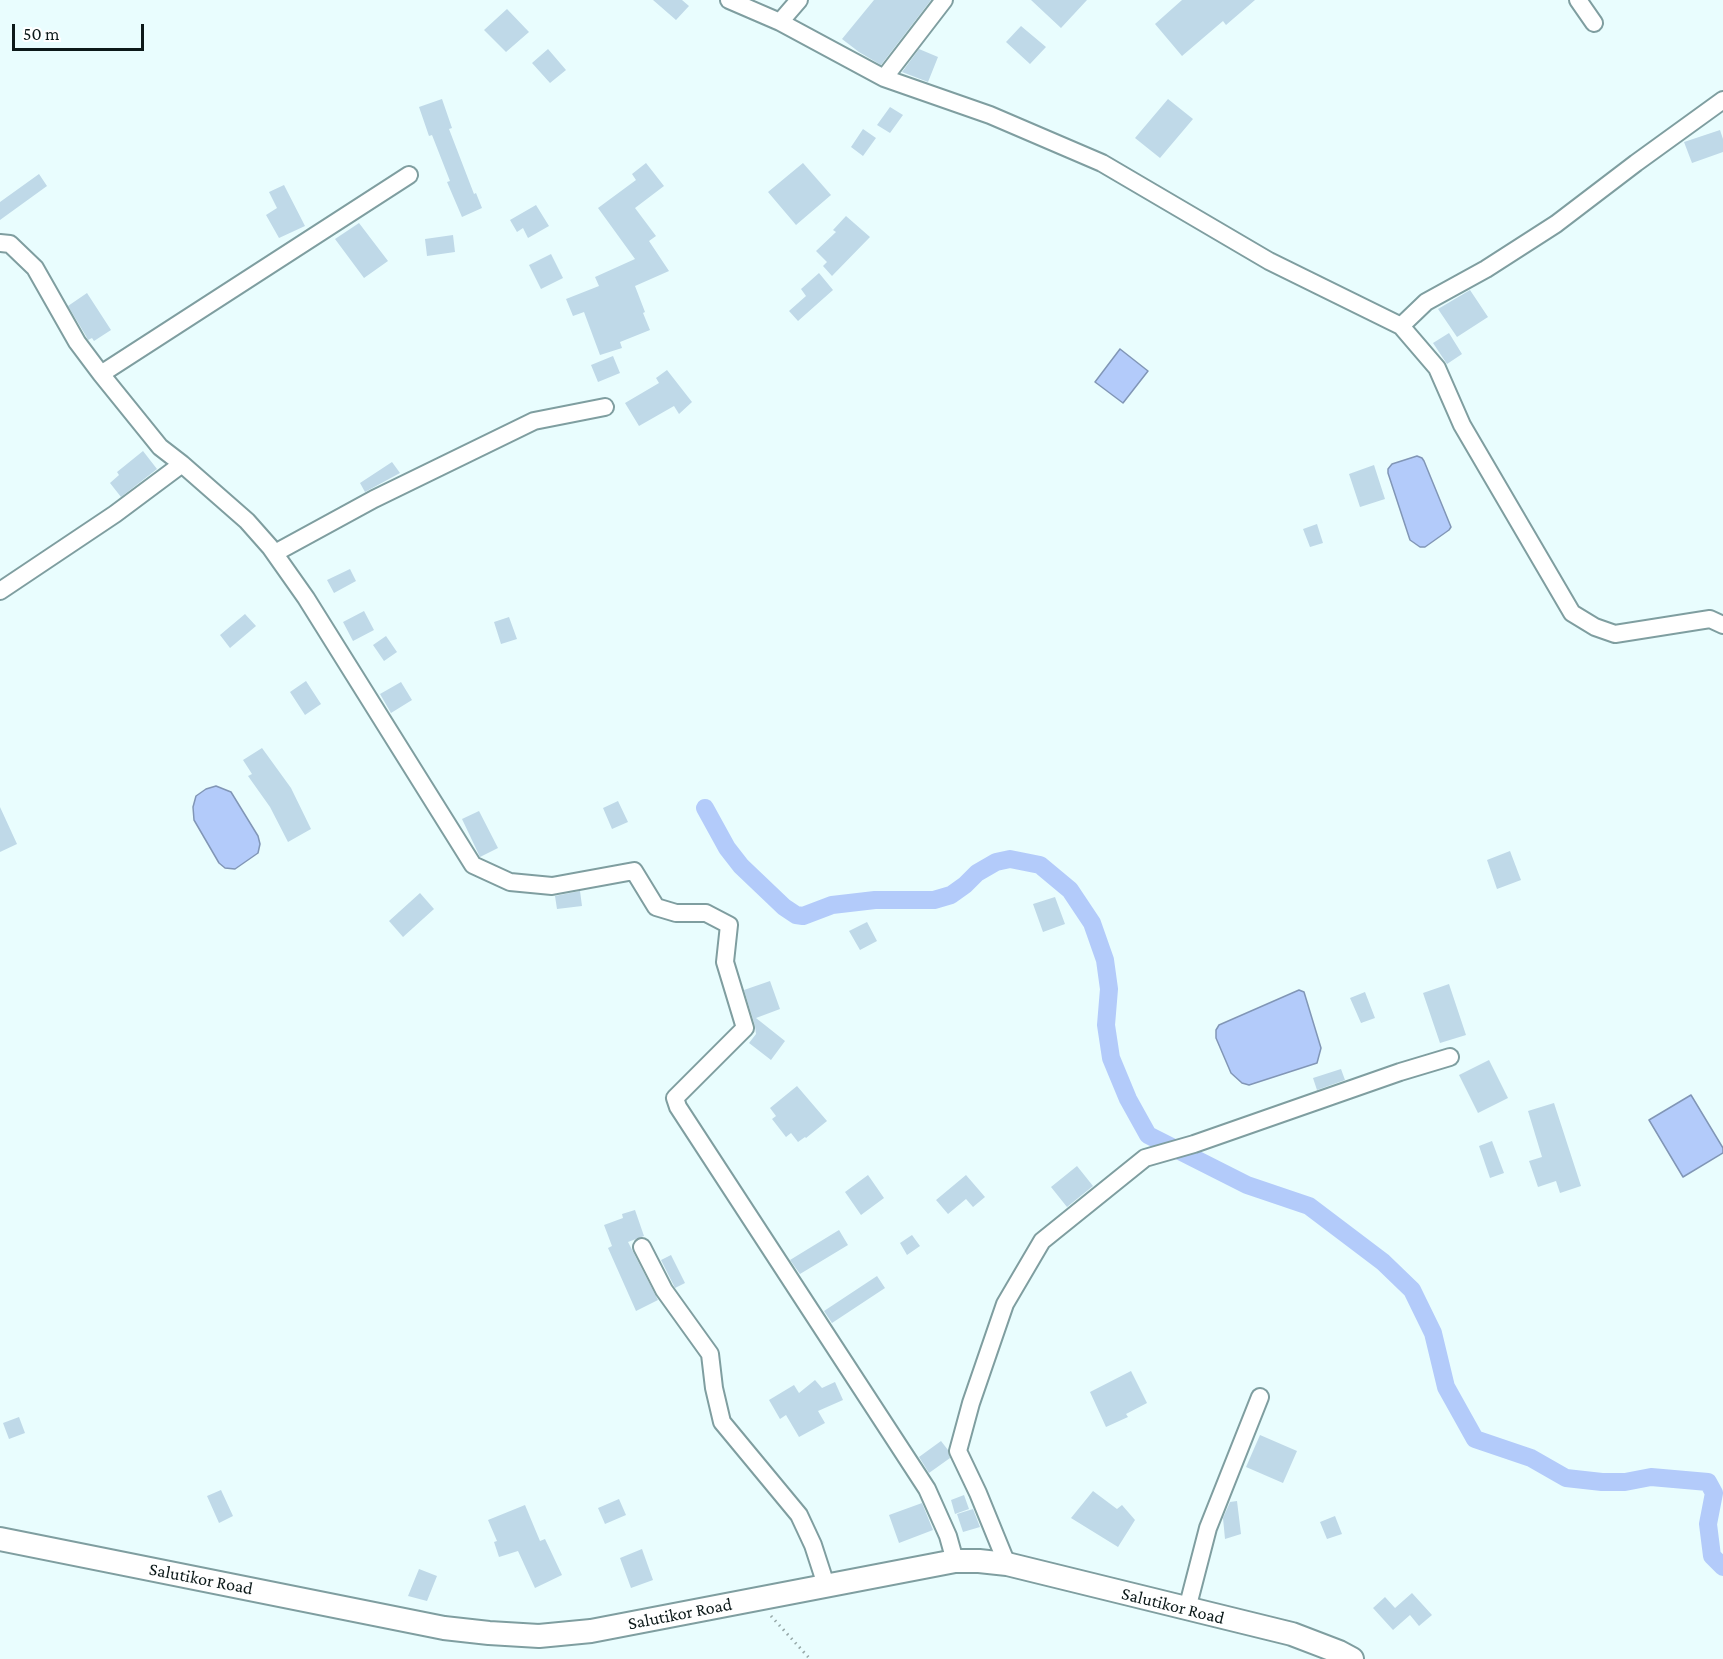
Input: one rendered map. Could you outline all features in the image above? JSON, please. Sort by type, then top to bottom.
[{"type":"main road","name":"Salutikor Road","points":[[0,1539],[444,1628],[539,1636],[591,1631],[955,1561],[1007,1564],[1292,1634],[1352,1659]]},
{"type":"street","points":[[729,0],[780,21],[884,78],[990,115],[1102,163],[1269,261],[1401,326],[1437,368],[1462,425],[1572,613],[1594,627],[1615,634],[1710,619],[1723,626]]},
{"type":"street","points":[[780,21],[799,0]]},
{"type":"street","points":[[884,78],[944,0]]},
{"type":"street","points":[[1578,0],[1594,23]]},
{"type":"street","points":[[1401,326],[1426,302],[1486,269],[1556,224],[1723,100]]},
{"type":"street","points":[[101,375],[408,175]]},
{"type":"street","points":[[0,243],[10,244],[35,268],[77,342],[160,447],[247,521],[275,554],[306,598],[473,865],[510,882],[552,886],[634,871],[656,907],[676,913],[706,913],[729,925],[725,962],[745,1028],[675,1098],[678,1107],[927,1489],[948,1536],[955,1561]]},
{"type":"street","points":[[275,554],[374,498],[534,422],[606,407]]},
{"type":"street","points":[[0,591],[115,514],[182,464]]},
{"type":"street","points":[[1007,1564],[958,1451],[971,1403],[1005,1304],[1042,1241],[1145,1158],[1194,1144],[1400,1072],[1450,1057]]},
{"type":"street","points":[[642,1247],[664,1290],[710,1354],[714,1388],[722,1422],[799,1515],[813,1545],[826,1585]]},
{"type":"street","points":[[1187,1609],[1208,1528],[1260,1397]]},
{"type":"path","points":[[756,1599],[810,1659]]},
{"type":"water","points":[[1120,349],[1148,371],[1123,403],[1095,382]]},
{"type":"water","points":[[1417,456],[1424,461],[1451,527],[1425,547],[1420,547],[1410,540],[1388,473],[1392,464]]},
{"type":"water","points":[[216,786],[231,792],[258,836],[260,844],[258,853],[235,869],[225,868],[219,863],[194,820],[193,807],[196,796]]},
{"type":"water","points":[[1299,990],[1304,992],[1321,1048],[1317,1063],[1249,1085],[1242,1083],[1231,1073],[1216,1038],[1219,1025]]},
{"type":"water","points":[[1691,1095],[1723,1148],[1723,1153],[1683,1177],[1649,1120]]},
{"type":"building","points":[[653,0],[682,0],[689,6],[676,20]]},
{"type":"building","points":[[874,0],[931,0],[881,65],[842,39]]},
{"type":"building","points":[[1031,0],[1087,0],[1061,28]]},
{"type":"building","points":[[1182,0],[1255,0],[1226,25],[1223,21],[1182,56],[1155,24]]},
{"type":"building","points":[[507,9],[529,32],[506,52],[484,30]]},
{"type":"building","points":[[1021,26],[1046,47],[1030,64],[1006,42]]},
{"type":"building","points":[[548,49],[566,70],[550,83],[532,63]]},
{"type":"building","points":[[919,49],[938,57],[928,82],[902,72]]},
{"type":"building","points":[[442,99],[452,128],[449,129],[474,194],[476,193],[482,208],[462,217],[447,182],[450,181],[432,135],[429,136],[419,107]]},
{"type":"building","points":[[1168,99],[1193,119],[1160,158],[1135,138]]},
{"type":"building","points":[[890,107],[903,115],[890,133],[877,125]]},
{"type":"building","points":[[863,129],[876,138],[863,156],[851,147]]},
{"type":"building","points":[[1720,130],[1723,152],[1692,163],[1684,142]]},
{"type":"building","points":[[646,163],[664,186],[635,208],[656,236],[649,241],[669,271],[635,286],[650,330],[620,342],[622,348],[600,355],[584,312],[573,316],[566,299],[599,286],[595,277],[635,259],[598,208],[636,180],[632,174]]},
{"type":"building","points":[[803,163],[831,195],[796,225],[768,192]]},
{"type":"building","points":[[39,174],[47,186],[0,220],[0,202]]},
{"type":"building","points":[[284,185],[305,226],[279,238],[266,215],[277,208],[269,192]]},
{"type":"building","points":[[536,205],[549,226],[528,238],[523,228],[517,232],[510,220]]},
{"type":"building","points":[[846,216],[870,237],[832,276],[823,266],[827,262],[816,251],[836,232],[833,230]]},
{"type":"building","points":[[359,223],[388,261],[364,278],[335,239]]},
{"type":"building","points":[[453,235],[455,252],[427,256],[425,239]]},
{"type":"building","points":[[551,254],[563,278],[541,289],[529,265]]},
{"type":"building","points":[[819,273],[833,290],[798,321],[789,311],[806,296],[801,289]]},
{"type":"building","points":[[1470,290],[1488,317],[1457,337],[1438,309]]},
{"type":"building","points":[[87,293],[111,330],[94,341],[92,338],[88,340],[68,306]]},
{"type":"building","points":[[1449,333],[1462,354],[1447,364],[1433,343]]},
{"type":"building","points":[[613,356],[620,373],[598,382],[591,365]]},
{"type":"building","points":[[667,370],[692,402],[679,414],[674,406],[639,426],[625,403],[659,383],[656,378]]},
{"type":"building","points":[[143,451],[157,469],[121,497],[110,483],[119,475],[117,472]]},
{"type":"building","points":[[392,462],[400,473],[365,492],[360,483]]},
{"type":"building","points":[[1374,465],[1385,499],[1360,507],[1349,474]]},
{"type":"building","points":[[1317,524],[1323,543],[1310,547],[1303,529]]},
{"type":"building","points":[[350,569],[356,581],[334,593],[327,580]]},
{"type":"building","points":[[364,611],[374,630],[353,641],[343,622]]},
{"type":"building","points":[[245,614],[256,626],[230,648],[220,635]]},
{"type":"building","points":[[509,617],[517,639],[501,644],[494,622]]},
{"type":"building","points":[[386,636],[397,652],[384,661],[373,645]]},
{"type":"building","points":[[306,681],[321,704],[305,715],[290,692]]},
{"type":"building","points":[[401,682],[412,700],[391,713],[380,694]]},
{"type":"building","points":[[262,748],[291,788],[311,829],[288,842],[270,807],[248,776],[252,774],[243,760]]},
{"type":"building","points":[[618,801],[628,822],[612,829],[603,808]]},
{"type":"building","points":[[0,807],[17,844],[0,852]]},
{"type":"building","points":[[479,811],[498,848],[480,857],[462,819]]},
{"type":"building","points":[[1510,851],[1521,880],[1497,889],[1487,860]]},
{"type":"building","points":[[580,891],[582,906],[557,909],[555,896]]},
{"type":"building","points":[[420,893],[434,909],[403,937],[389,921]]},
{"type":"building","points":[[1055,897],[1065,924],[1043,932],[1033,904]]},
{"type":"building","points":[[867,922],[877,941],[860,950],[849,931]]},
{"type":"building","points":[[770,981],[780,1009],[756,1018],[785,1041],[771,1060],[749,1043],[756,1034],[744,990]]},
{"type":"building","points":[[1449,984],[1466,1035],[1440,1043],[1423,993]]},
{"type":"building","points":[[1365,992],[1375,1018],[1361,1023],[1350,998]]},
{"type":"building","points":[[1489,1060],[1508,1098],[1478,1113],[1459,1075]]},
{"type":"building","points":[[1341,1069],[1345,1080],[1317,1090],[1313,1078]]},
{"type":"building","points":[[797,1086],[827,1121],[798,1142],[791,1133],[786,1137],[772,1119],[776,1116],[770,1108]]},
{"type":"building","points":[[1554,1103],[1581,1186],[1560,1193],[1556,1181],[1538,1187],[1529,1161],[1542,1157],[1528,1111]]},
{"type":"building","points":[[1492,1141],[1504,1173],[1490,1178],[1479,1146]]},
{"type":"building","points":[[1077,1166],[1093,1186],[1067,1207],[1051,1187]]},
{"type":"building","points":[[868,1175],[884,1198],[861,1215],[845,1192]]},
{"type":"building","points":[[966,1175],[985,1197],[973,1207],[966,1199],[948,1214],[936,1200]]},
{"type":"building","points":[[635,1210],[644,1236],[628,1242],[658,1300],[636,1311],[608,1248],[612,1246],[604,1225],[623,1218],[622,1214]]},
{"type":"building","points":[[839,1230],[848,1245],[800,1274],[790,1260]]},
{"type":"building","points":[[912,1235],[920,1246],[907,1255],[900,1243]]},
{"type":"building","points":[[671,1255],[685,1283],[675,1288],[661,1260]]},
{"type":"building","points":[[877,1276],[885,1288],[832,1323],[824,1311]]},
{"type":"building","points":[[1131,1371],[1147,1403],[1126,1414],[1128,1417],[1106,1427],[1090,1392]]},
{"type":"building","points":[[815,1380],[822,1388],[835,1382],[843,1400],[818,1411],[825,1423],[799,1437],[786,1415],[780,1419],[769,1400],[794,1385],[799,1393]]},
{"type":"building","points":[[19,1417],[25,1433],[9,1439],[3,1423]]},
{"type":"building","points":[[1260,1435],[1297,1451],[1283,1483],[1246,1467]]},
{"type":"building","points":[[941,1441],[948,1450],[950,1458],[929,1473],[919,1457]]},
{"type":"building","points":[[221,1490],[233,1516],[219,1523],[207,1496]]},
{"type":"building","points":[[1093,1491],[1117,1509],[1122,1505],[1135,1520],[1118,1547],[1071,1518]]},
{"type":"building","points":[[964,1495],[969,1509],[955,1514],[951,1500]]},
{"type":"building","points":[[619,1499],[626,1515],[605,1524],[598,1508]]},
{"type":"building","points":[[1237,1501],[1241,1534],[1225,1539],[1223,1518],[1230,1502]]},
{"type":"building","points":[[922,1503],[933,1530],[899,1543],[889,1515]]},
{"type":"building","points":[[525,1505],[540,1541],[545,1539],[562,1575],[535,1588],[518,1551],[499,1557],[494,1542],[497,1541],[488,1520]]},
{"type":"building","points":[[973,1509],[980,1527],[963,1532],[957,1514]]},
{"type":"building","points":[[1335,1516],[1342,1534],[1327,1539],[1320,1522]]},
{"type":"building","points":[[642,1549],[653,1580],[631,1588],[620,1558]]},
{"type":"building","points":[[419,1569],[437,1576],[427,1601],[408,1596]]},
{"type":"building","points":[[1412,1593],[1432,1615],[1419,1626],[1410,1615],[1393,1630],[1373,1608],[1385,1597],[1395,1608]]},
{"type":"waterway","points":[[705,808],[727,848],[741,866],[784,907],[796,915],[803,916],[832,905],[875,900],[934,900],[951,895],[977,873],[996,862],[1010,859],[1040,865],[1070,890],[1092,923],[1105,960],[1109,989],[1106,1025],[1111,1058],[1128,1099],[1148,1135],[1247,1185],[1309,1206],[1383,1262],[1412,1290],[1433,1333],[1446,1387],[1475,1439],[1531,1458],[1566,1478],[1625,1482],[1651,1477],[1708,1482],[1714,1493],[1708,1524],[1712,1556],[1723,1567]]}]
